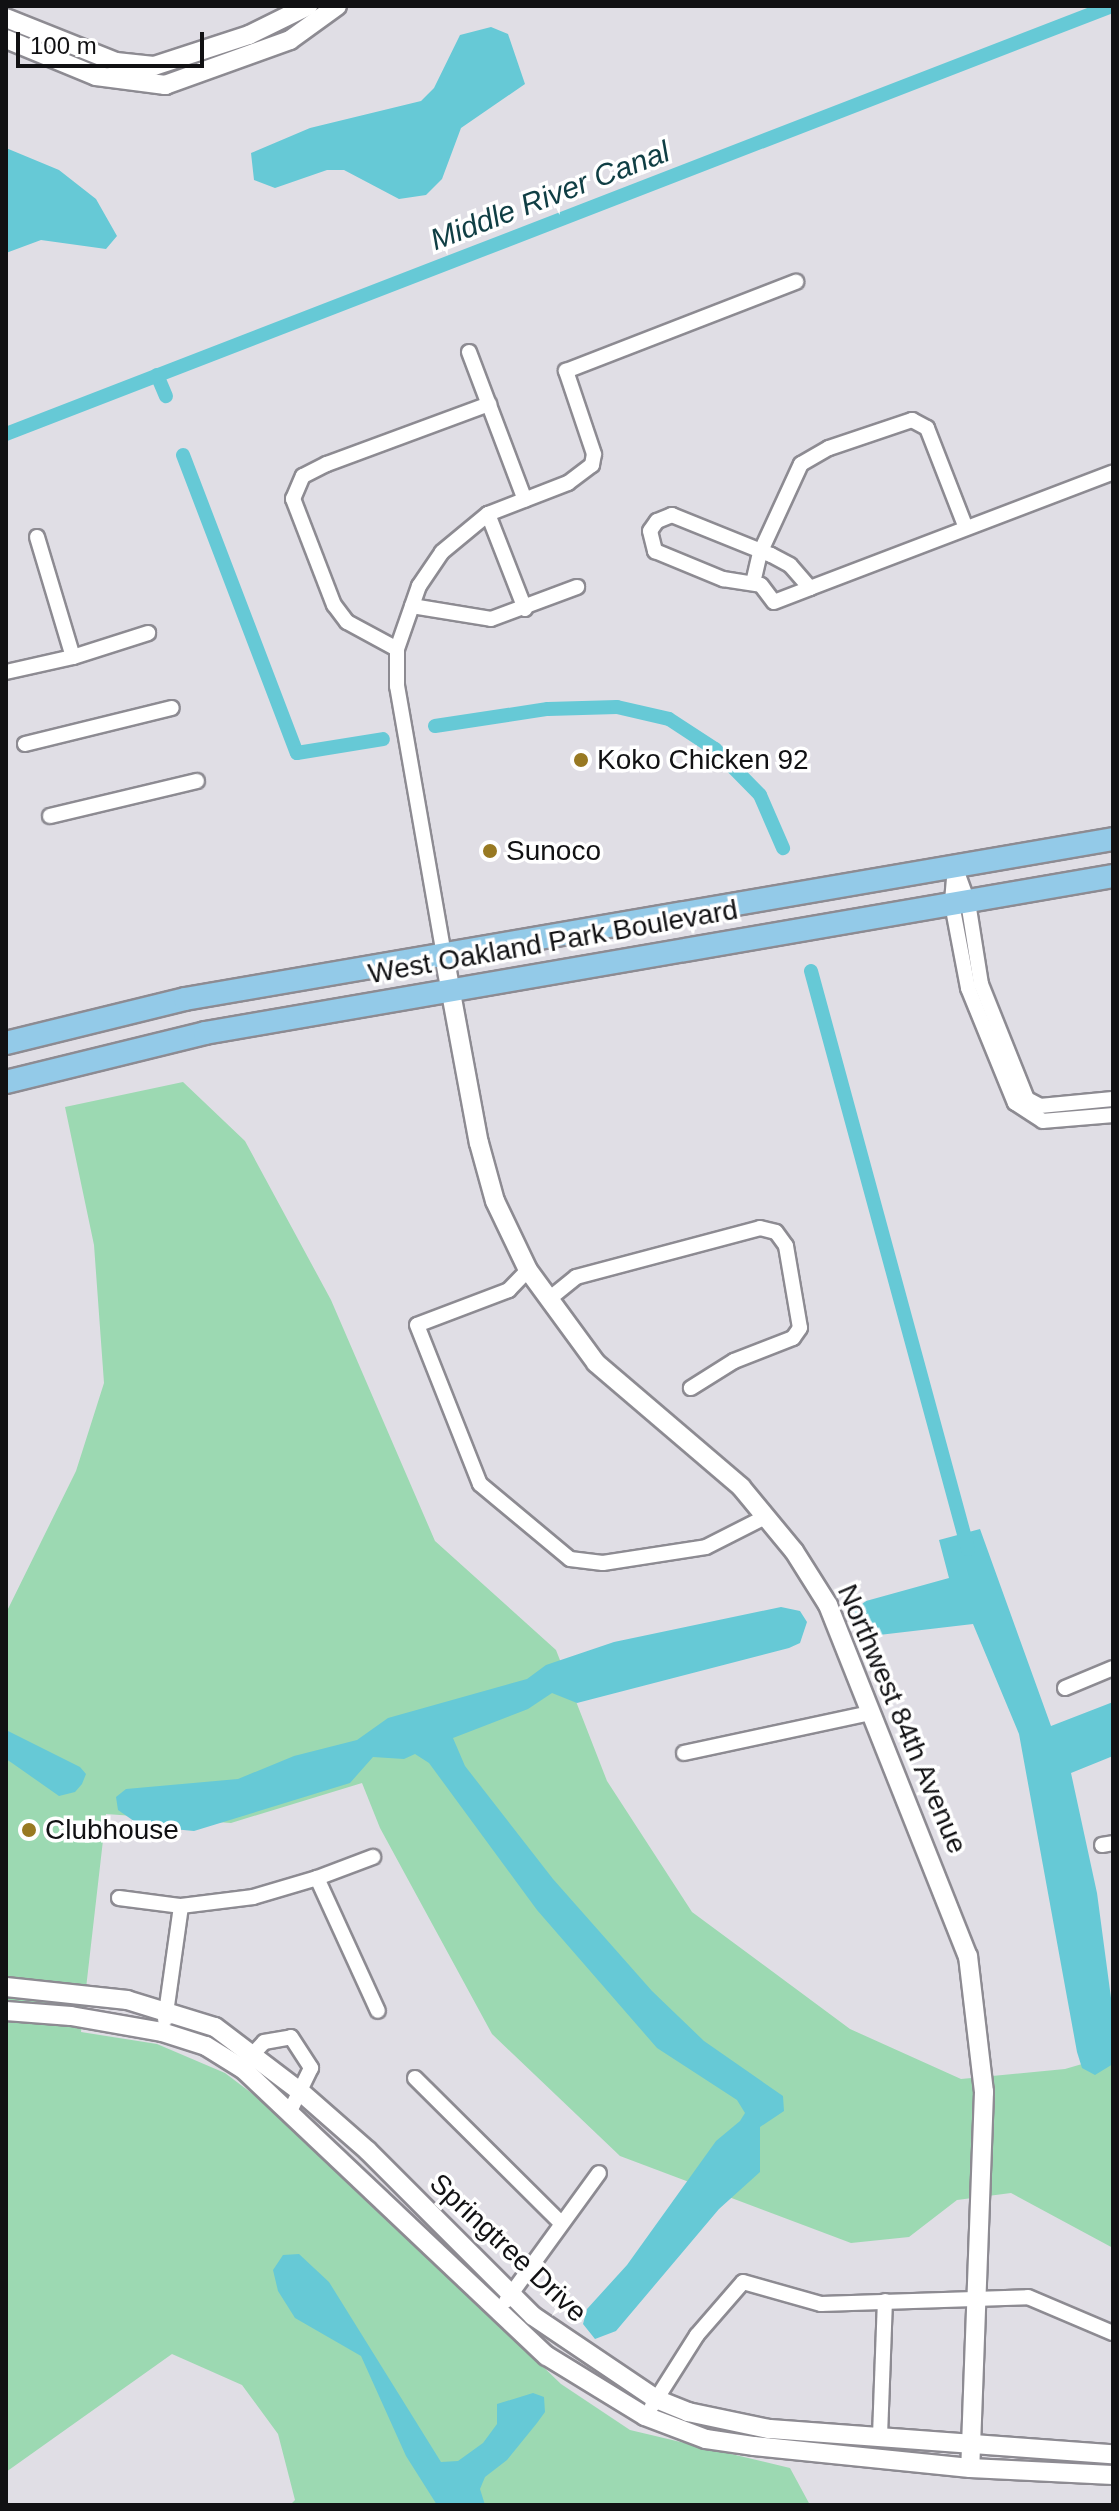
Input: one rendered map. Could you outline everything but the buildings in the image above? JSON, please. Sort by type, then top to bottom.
[{"type":"main road","name":"West Oakland Park Boulevard","points":[[6,1043],[185,999],[1113,839]]},
{"type":"main road","name":"West Oakland Park Boulevard","points":[[6,1082],[149,1043],[1113,876]]},
{"type":"street","points":[[6,18],[98,56],[154,66],[272,26],[308,6]]},
{"type":"street","points":[[6,39],[115,82],[165,85],[290,40],[337,6]]},
{"type":"street","name":"Northwest 84th Avenue","points":[[796,282],[566,371],[594,454],[592,465],[568,483],[488,514],[442,552],[412,606],[397,649],[397,686],[449,990],[495,1201],[528,1270],[596,1363],[741,1487],[767,1516],[828,1605],[945,1892],[976,1991],[984,2108],[970,2468]]},
{"type":"street","points":[[469,352],[525,500]]},
{"type":"street","points":[[397,649],[347,622],[334,605],[293,499],[296,486],[303,476],[327,464],[489,404]]},
{"type":"street","points":[[753,583],[760,553],[801,464],[829,448],[912,420],[927,428],[966,528]]},
{"type":"street","points":[[810,588],[790,565],[672,515],[657,521],[650,531],[655,551],[723,579],[753,583],[774,602],[1113,472]]},
{"type":"street","points":[[488,514],[525,609]]},
{"type":"street","points":[[37,537],[73,657]]},
{"type":"street","points":[[412,606],[491,619],[525,609],[577,587]]},
{"type":"street","points":[[6,672],[73,657],[148,633]]},
{"type":"street","points":[[25,744],[172,708]]},
{"type":"street","points":[[50,816],[197,781]]},
{"type":"street","points":[[955,867],[960,903],[981,984],[1027,1099],[1041,1114],[1113,1115]]},
{"type":"street","points":[[1041,1114],[1063,1105],[1113,1099]]},
{"type":"street","points":[[549,1299],[576,1277],[760,1228],[776,1232],[786,1246],[800,1328],[793,1338],[734,1361],[691,1388]]},
{"type":"street","points":[[528,1270],[509,1290],[417,1325],[480,1484],[570,1559],[603,1563],[706,1547],[767,1516]]},
{"type":"street","points":[[1065,1688],[1113,1668]]},
{"type":"street","points":[[684,1753],[870,1713]]},
{"type":"street","points":[[119,1898],[181,1906],[253,1897],[373,1857]]},
{"type":"street","points":[[317,1878],[378,2011]]},
{"type":"street","points":[[162,2032],[181,1906]]},
{"type":"street","name":"Springtree Drive","points":[[6,1987],[127,2000],[215,2027],[302,2093],[504,2303],[559,2365],[645,2416],[706,2439],[970,2468],[1113,2475]]},
{"type":"street","name":"Springtree Drive","points":[[6,2011],[83,2017],[162,2032],[206,2046],[231,2061],[290,2111],[504,2303],[656,2399],[688,2412],[769,2429],[1113,2454]]},
{"type":"street","points":[[253,2054],[264,2042],[291,2037],[311,2068],[302,2093],[290,2111]]},
{"type":"street","points":[[415,2078],[560,2222]]},
{"type":"street","points":[[504,2303],[560,2222],[599,2173]]},
{"type":"street","points":[[645,2416],[697,2335],[743,2282],[821,2304],[975,2296],[1050,2302],[1113,2333]]},
{"type":"street","points":[[880,2436],[885,2301]]},
{"type":"green space","points":[[183,1082],[245,1141],[331,1300],[435,1541],[556,1650],[607,1781],[692,1912],[850,2029],[961,2079],[1065,2069],[1113,2055],[1113,2248],[1011,2193],[957,2200],[909,2237],[851,2243],[620,2156],[492,2034],[380,1828],[362,1783],[231,1823],[106,1814],[81,2032],[157,2044],[225,2073],[286,2119],[561,2384],[630,2430],[790,2468],[810,2505],[290,2505],[295,2500],[278,2434],[242,2385],[172,2354],[6,2472],[6,1613],[76,1471],[104,1383],[94,1245],[65,1107]]},
{"type":"water","points":[[491,27],[508,34],[525,84],[461,128],[442,179],[426,195],[399,199],[344,170],[327,170],[275,188],[254,180],[251,153],[310,128],[421,101],[434,88],[460,35]]},
{"type":"water","points":[[6,148],[59,170],[96,199],[117,236],[106,249],[41,240],[6,253]]},
{"type":"water","points":[[980,1529],[1051,1726],[1113,1702],[1113,1756],[1071,1773],[1097,1893],[1113,2013],[1113,2064],[1095,2075],[1082,2068],[1077,2052],[1019,1734],[973,1624],[879,1635],[861,1625],[854,1610],[866,1601],[949,1578],[939,1540]]},
{"type":"water","points":[[781,1607],[800,1611],[807,1622],[800,1643],[789,1648],[577,1703],[552,1693],[528,1709],[453,1738],[465,1766],[553,1879],[652,1991],[704,2041],[783,2096],[784,2111],[760,2127],[760,2172],[719,2209],[616,2331],[595,2339],[583,2324],[587,2309],[627,2265],[716,2141],[740,2121],[745,2113],[737,2100],[657,2048],[537,1910],[429,1763],[415,1754],[404,1759],[373,1757],[350,1783],[194,1831],[141,1826],[118,1810],[116,1797],[126,1789],[238,1779],[294,1756],[357,1740],[388,1718],[527,1679],[546,1665],[614,1642]]},
{"type":"water","points":[[6,1730],[80,1767],[86,1774],[82,1784],[75,1792],[59,1796],[6,1759]]},
{"type":"water","points":[[299,2254],[329,2282],[441,2462],[458,2461],[483,2443],[497,2424],[497,2404],[533,2393],[544,2397],[545,2412],[537,2423],[507,2460],[485,2477],[480,2489],[485,2505],[437,2505],[406,2456],[361,2356],[295,2318],[278,2291],[273,2270],[283,2255]]},
{"type":"waterway","name":"Middle River Canal","points":[[6,434],[1112,6]]},
{"type":"waterway","points":[[157,375],[166,396]]},
{"type":"waterway","points":[[183,455],[297,753],[383,739]]},
{"type":"waterway","points":[[435,726],[548,709],[617,707],[669,719],[715,749],[760,795],[783,848]]},
{"type":"waterway","points":[[811,971],[968,1549]]},
{"type":"place","name":"Koko Chicken 92","points":[[581,760]]},
{"type":"place","name":"Sunoco","points":[[490,851]]},
{"type":"place","name":"Clubhouse","points":[[29,1830]]}]
